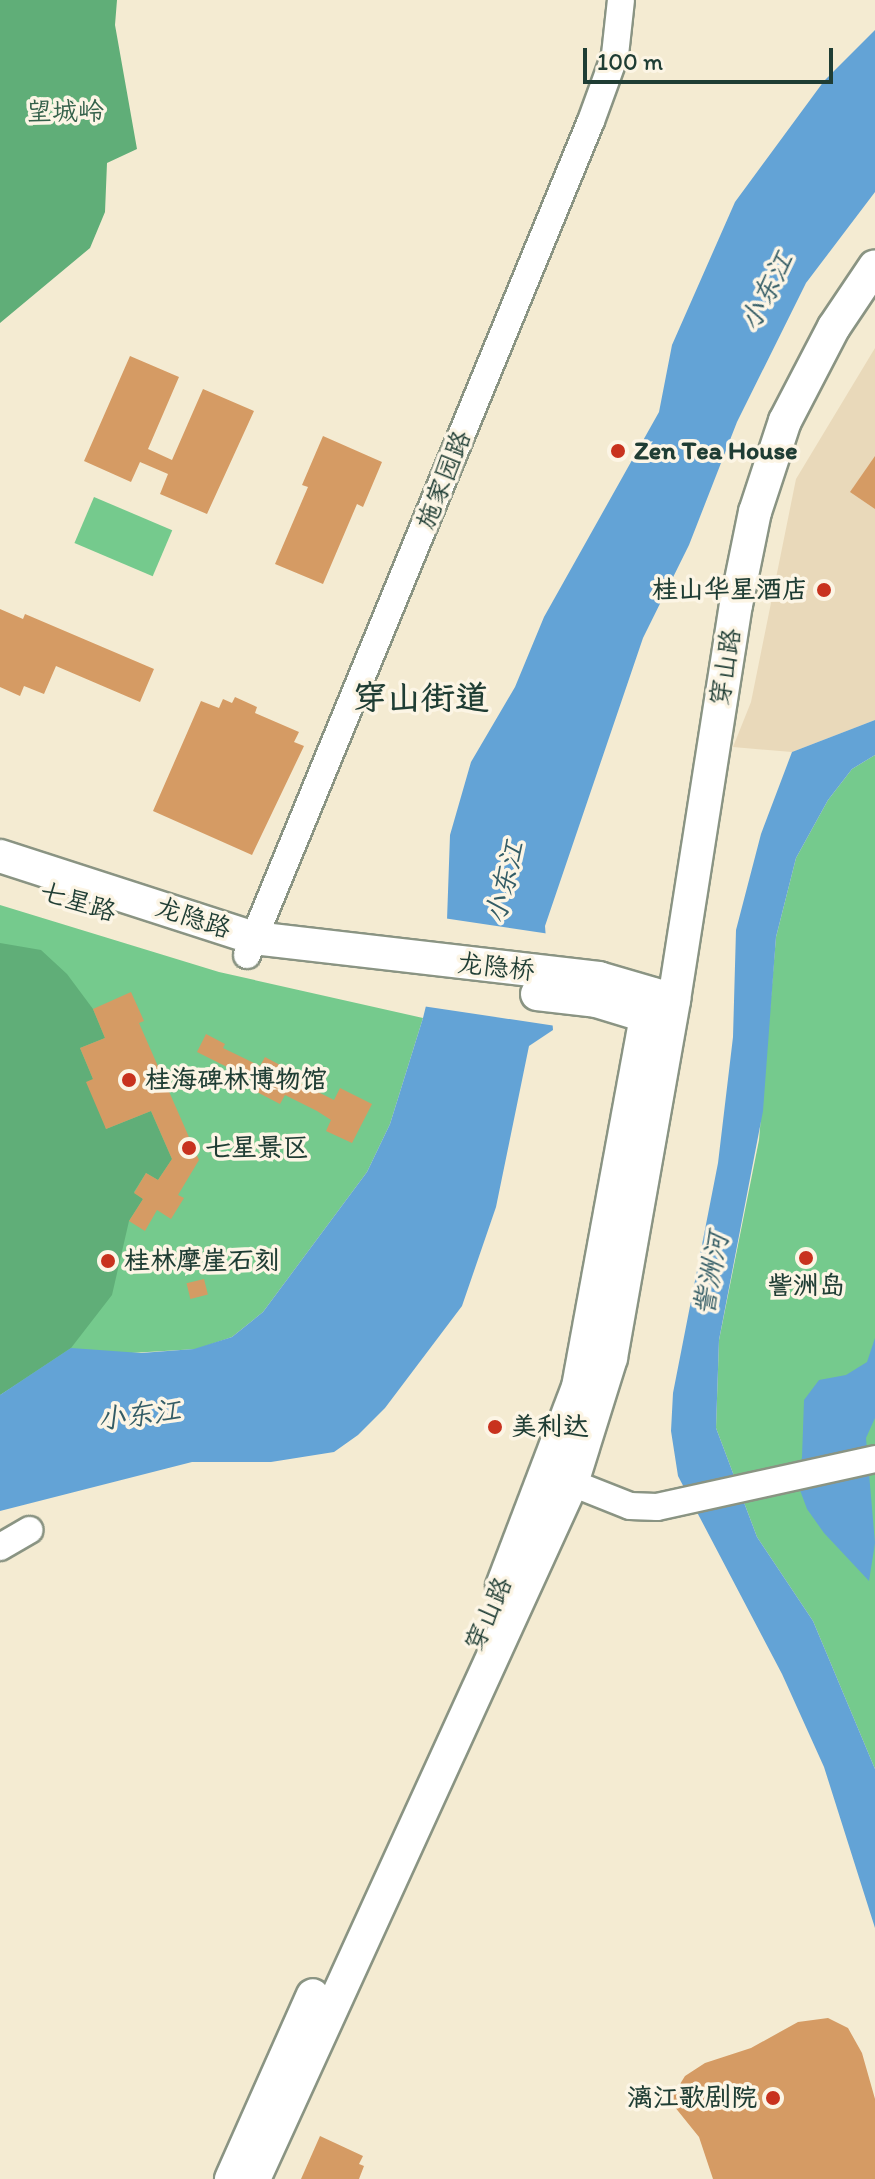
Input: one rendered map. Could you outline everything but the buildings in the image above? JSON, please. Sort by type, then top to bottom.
[{"type":"main road","name":"穿山路","points":[[231,2179],[499,1594],[578,1387],[660,1008],[755,512],[785,421],[834,327],[875,266]]},
{"type":"main road","name":"龙隐路","points":[[0,856],[251,946],[390,966]]},
{"type":"main road","name":"七星路","points":[[0,878],[251,946]]},
{"type":"main road","name":"龙隐桥","points":[[390,966],[598,990],[660,1008]]},
{"type":"main road","name":"穿山路","points":[[254,2179],[572,1483],[611,1358],[660,1008]]},
{"type":"street","name":"施家园路","points":[[251,946],[591,121],[615,55],[621,0]]},
{"type":"street","points":[[572,1483],[630,1506],[657,1507],[874,1459]]},
{"type":"street","points":[[0,1547],[30,1530]]},
{"type":"shaded area","name":"桂山华星酒店","points":[[875,348],[875,720],[792,752],[733,747],[751,702],[796,479]]},
{"type":"green space","name":"望城岭","points":[[0,0],[117,0],[115,25],[137,149],[107,163],[105,212],[90,248],[0,323]]},
{"type":"green space","points":[[94,497],[172,530],[153,576],[74,543]]},
{"type":"green space","name":"訾洲岛","points":[[875,755],[875,1769],[813,1621],[757,1537],[716,1428],[719,1340],[759,1140],[776,937],[796,858],[828,800],[852,769]]},
{"type":"green space","name":"七星景区","points":[[0,905],[219,972],[423,1018],[390,1124],[367,1172],[263,1312],[232,1337],[197,1349],[131,1353],[29,1377],[0,1395]]},
{"type":"green space","points":[[0,943],[41,950],[67,974],[93,1009],[105,1038],[80,1048],[93,1079],[106,1129],[151,1111],[172,1159],[158,1180],[146,1173],[134,1192],[143,1199],[129,1221],[112,1295],[71,1348],[0,1395]]},
{"type":"water","name":"小东江","points":[[875,30],[875,192],[806,283],[737,422],[689,545],[643,638],[545,926],[553,1030],[529,1046],[496,1207],[462,1306],[385,1408],[358,1435],[334,1452],[271,1462],[192,1462],[0,1511],[0,1395],[71,1348],[141,1353],[194,1349],[232,1337],[263,1312],[367,1172],[390,1124],[423,1018],[447,920],[450,835],[471,762],[515,687],[544,617],[659,412],[672,345],[735,202],[824,81]]},
{"type":"water","name":"訾洲河","points":[[875,720],[875,755],[852,769],[828,800],[796,858],[776,937],[763,1111],[719,1340],[716,1428],[757,1537],[813,1621],[875,1769],[875,1928],[824,1767],[782,1674],[678,1476],[671,1431],[673,1393],[718,1163],[733,1037],[736,930],[761,834],[792,752]]},
{"type":"water","points":[[875,1338],[875,1418],[866,1438],[875,1543],[869,1581],[824,1533],[807,1509],[797,1482],[802,1457],[804,1400],[819,1380],[846,1375],[867,1362]]},
{"type":"pier","points":[[443,918],[550,934],[556,1026],[422,1006]]},
{"type":"place","name":"Zen Tea House","points":[[618,451]]},
{"type":"place","name":"桂山华星酒店","points":[[824,590]]},
{"type":"place","name":"桂海碑林博物馆","points":[[129,1080]]},
{"type":"place","name":"七星景区","points":[[189,1148]]},
{"type":"place","name":"訾洲岛","points":[[806,1258]]},
{"type":"place","name":"桂林摩崖石刻","points":[[108,1261]]},
{"type":"place","name":"美利达","points":[[495,1427]]},
{"type":"place","name":"漓江歌剧院","points":[[773,2098]]},
{"type":"district","name":"穿山街道","points":[[421,698]]}]
